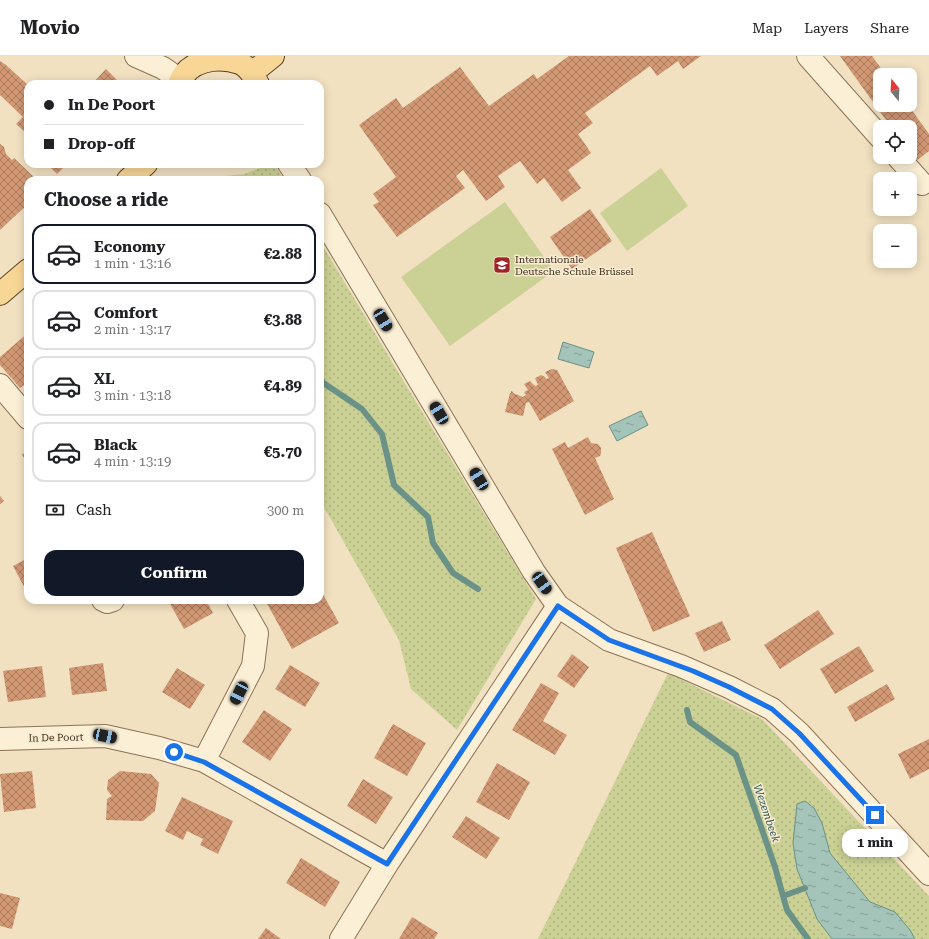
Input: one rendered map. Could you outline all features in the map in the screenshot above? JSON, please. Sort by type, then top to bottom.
[{"type":"main road","points":[[181,80],[189,69],[200,61],[213,58],[224,58],[241,63],[255,79],[273,56]]},
{"type":"main road","points":[[132,176],[142,168]]},
{"type":"main road","points":[[0,294],[24,273]]},
{"type":"street","points":[[136,56],[163,68],[178,80]]},
{"type":"street","points":[[808,56],[873,129]]},
{"type":"street","points":[[904,164],[922,184]]},
{"type":"street","points":[[324,221],[534,572],[558,606],[609,640],[695,672],[729,687],[772,709],[799,733],[929,874]]},
{"type":"street","points":[[0,385],[24,413]]},
{"type":"street","points":[[204,762],[253,666],[258,633],[240,604]]},
{"type":"street","points":[[341,939],[387,864],[558,606]]},
{"type":"street","name":"In De Poort","points":[[0,739],[105,736],[159,748],[204,762],[387,864]]},
{"type":"green space","points":[[260,168],[276,168],[282,176],[226,176],[244,174]]},
{"type":"green space","points":[[661,168],[688,206],[627,251],[600,213]]},
{"type":"green space","points":[[505,202],[554,271],[450,346],[401,277]]},
{"type":"green space","points":[[324,248],[536,599],[457,730],[411,689],[399,640],[324,507]]},
{"type":"green space","points":[[668,673],[762,719],[929,896],[929,939],[538,939]]},
{"type":"water","points":[[563,342],[594,352],[589,368],[558,359]]},
{"type":"water","points":[[641,411],[648,425],[617,441],[609,426]]},
{"type":"water","points":[[805,801],[814,808],[822,823],[830,853],[870,902],[895,912],[910,930],[915,939],[832,939],[817,919],[797,869],[793,843],[797,804]]},
{"type":"building","points":[[569,56],[701,56],[683,69],[678,61],[657,76],[650,66],[585,113],[593,123],[578,134],[591,153],[568,170],[581,188],[562,202],[544,178],[537,184],[520,161],[498,176],[505,187],[486,201],[463,170],[456,176],[465,188],[397,237],[373,205],[379,202],[373,194],[396,177],[359,125],[396,98],[403,108],[460,67],[489,106],[534,74],[537,79]]},
{"type":"building","points":[[840,56],[872,56],[881,68],[873,68],[873,102]]},
{"type":"building","points":[[0,61],[24,81],[24,131],[16,124],[23,117],[0,95]]},
{"type":"building","points":[[106,69],[117,80],[96,80]]},
{"type":"building","points":[[880,112],[913,112],[929,134],[929,151],[917,160],[917,120],[886,120]]},
{"type":"building","points":[[0,144],[4,147],[6,154],[12,160],[14,158],[33,176],[24,176],[24,208],[0,230]]},
{"type":"building","points":[[51,168],[63,168],[57,174]]},
{"type":"building","points":[[590,209],[612,241],[572,269],[550,237]]},
{"type":"building","points":[[24,336],[24,385],[20,388],[0,365],[0,357]]},
{"type":"building","points":[[552,369],[557,370],[574,401],[540,421],[529,402],[526,403],[523,416],[505,412],[511,391],[523,397],[526,395],[524,392],[528,390],[524,384],[530,381],[535,386],[538,385],[535,378],[541,375],[546,379],[549,378],[545,372]]},
{"type":"building","points":[[588,437],[591,443],[598,444],[601,448],[600,456],[595,458],[614,499],[585,515],[552,449],[565,442],[568,448]]},
{"type":"building","points":[[0,496],[4,501],[0,504]]},
{"type":"building","points":[[652,532],[690,616],[653,632],[616,548]]},
{"type":"building","points":[[24,560],[24,587],[13,566]]},
{"type":"building","points":[[324,596],[339,623],[292,649],[267,604],[324,604]]},
{"type":"building","points":[[170,604],[208,604],[213,613],[184,629]]},
{"type":"building","points":[[818,610],[834,634],[780,669],[764,645]]},
{"type":"building","points":[[722,621],[731,640],[704,652],[695,633]]},
{"type":"building","points":[[859,646],[874,671],[835,694],[820,669]]},
{"type":"building","points":[[572,654],[589,667],[574,688],[557,676]]},
{"type":"building","points":[[103,663],[107,691],[72,695],[69,668]]},
{"type":"building","points":[[290,665],[320,683],[305,707],[275,689]]},
{"type":"building","points":[[42,666],[46,697],[8,702],[3,671]]},
{"type":"building","points":[[177,668],[205,685],[190,709],[162,692]]},
{"type":"building","points":[[541,683],[559,693],[543,721],[567,735],[555,755],[512,730]]},
{"type":"building","points":[[887,684],[895,699],[855,722],[847,707]]},
{"type":"building","points":[[264,710],[292,729],[270,761],[242,742]]},
{"type":"building","points":[[393,724],[426,743],[407,776],[374,758]]},
{"type":"building","points":[[929,739],[929,769],[910,779],[898,754]]},
{"type":"building","points":[[497,763],[530,782],[509,820],[476,802]]},
{"type":"building","points":[[32,771],[36,808],[4,812],[0,774]]},
{"type":"building","points":[[120,771],[151,774],[159,783],[155,811],[143,821],[106,820],[107,799],[112,796],[107,790],[108,780]]},
{"type":"building","points":[[363,779],[393,797],[376,824],[347,806]]},
{"type":"building","points":[[182,797],[233,821],[218,854],[200,845],[203,839],[187,831],[183,840],[165,831]]},
{"type":"building","points":[[466,816],[500,838],[486,859],[452,837]]},
{"type":"building","points":[[301,858],[340,882],[325,907],[286,883]]},
{"type":"building","points":[[0,893],[20,898],[12,929],[0,926]]},
{"type":"building","points":[[412,917],[438,933],[434,939],[399,939]]},
{"type":"building","points":[[266,928],[281,939],[258,939]]},
{"type":"waterway","name":"Wezembeek","points":[[324,383],[362,409],[382,434],[394,485],[428,517],[433,543],[453,573],[478,589]]},
{"type":"waterway","name":"Wezembeek","points":[[687,710],[690,722],[736,755],[775,867],[787,910],[808,939]]},
{"type":"waterway","points":[[783,896],[805,888]]},
{"type":"place","name":"Internationale Deutsche Schule Brüssel","points":[[502,265]]},
{"type":"route","points":[[174,752],[204,762],[387,864],[558,606],[609,640],[693,671],[772,709],[799,733],[875,815]]}]
